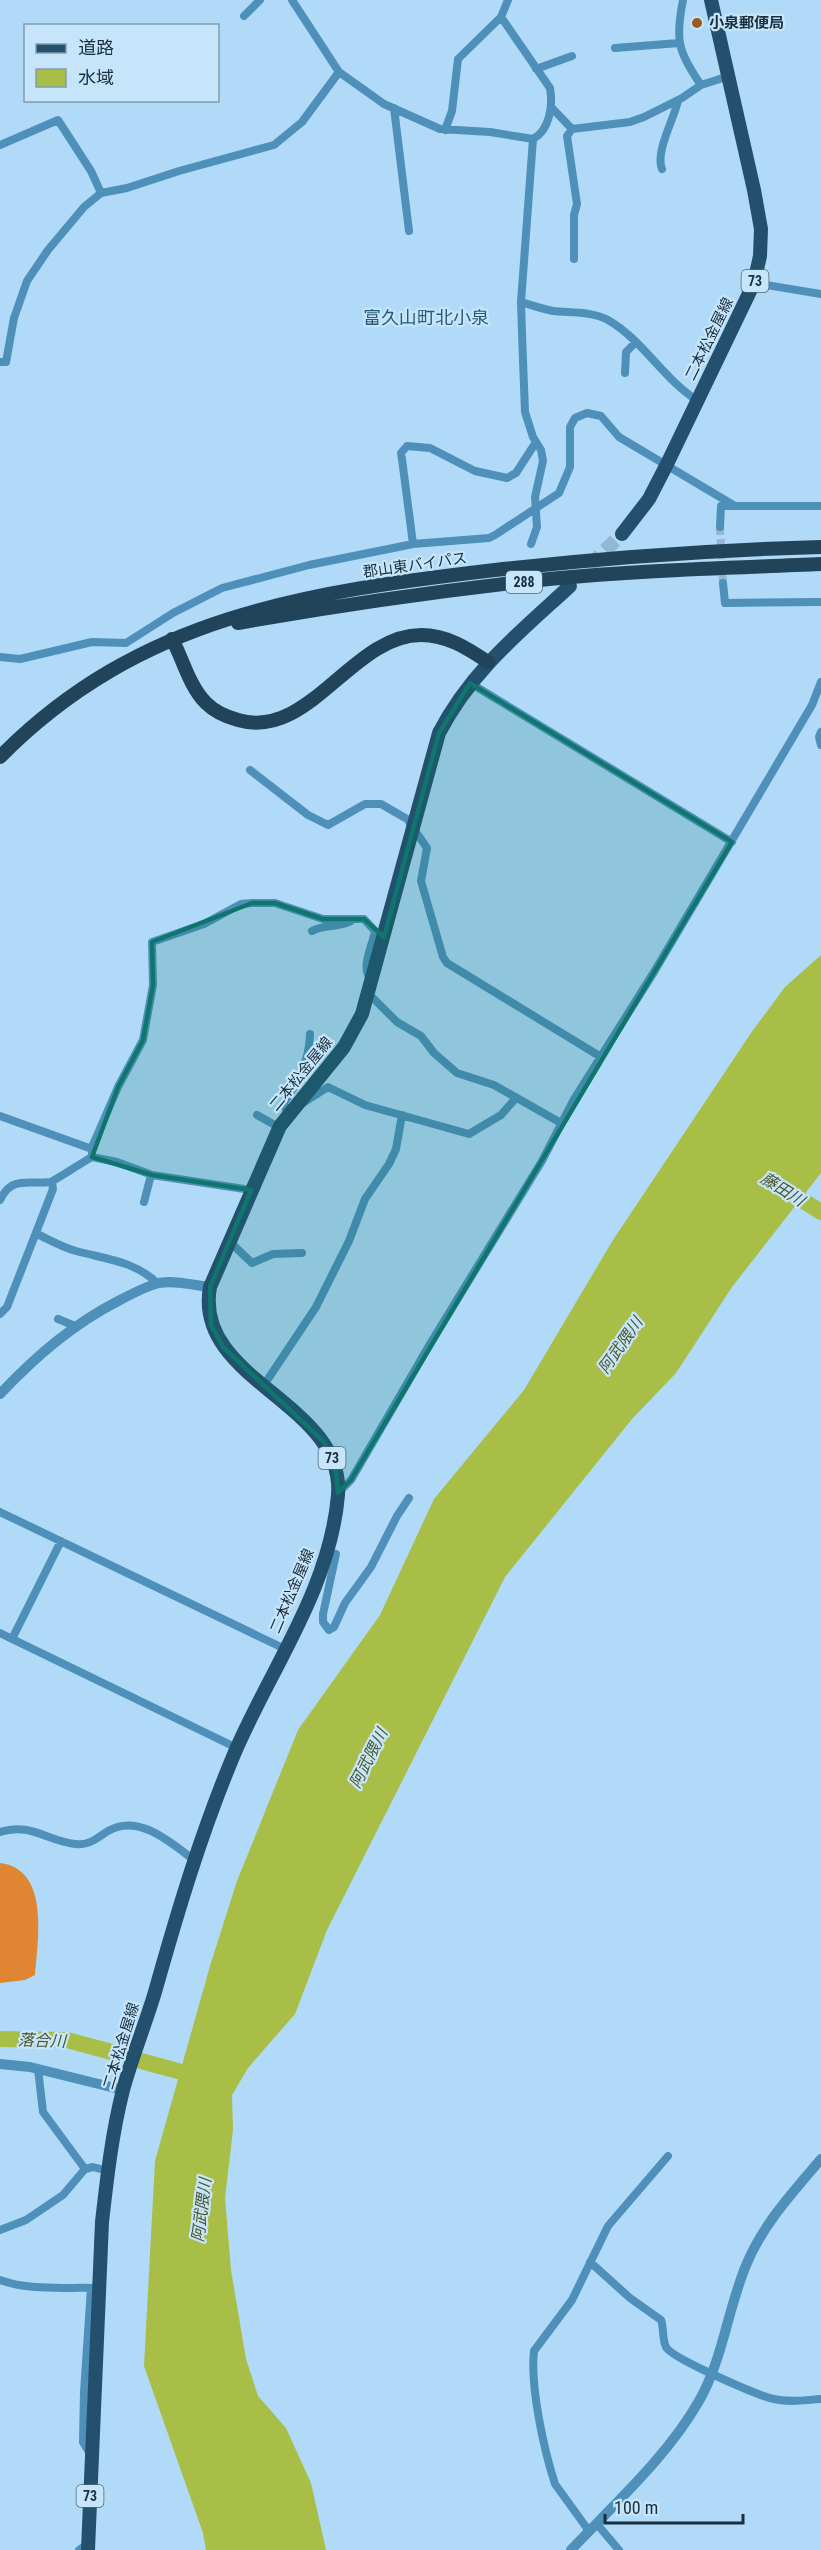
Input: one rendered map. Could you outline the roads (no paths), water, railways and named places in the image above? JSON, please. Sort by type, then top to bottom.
[{"type":"highway","name":"郡山東バイパス","points":[[0,757],[42,717],[99,676],[234,616],[280,604],[439,577],[616,558],[821,547]]},
{"type":"highway","name":"郡山東バイパス","points":[[174,642],[229,625],[322,608],[550,579],[653,571],[821,564]]},
{"type":"highway","points":[[174,642],[194,687],[206,703],[231,718],[250,723],[272,722],[293,713],[375,651],[406,637],[421,635],[444,639],[464,646],[488,662]]},
{"type":"main road","name":"二本松金屋線","points":[[622,534],[649,498],[667,464],[754,283],[760,256],[761,230],[711,0]]},
{"type":"main road","name":"二本松金屋線","points":[[85,2548],[92,2457],[95,2288],[108,2171],[123,2090],[194,1860],[237,1748],[312,1593],[327,1551],[338,1493],[334,1465],[324,1442],[217,1339],[208,1313],[210,1287],[280,1128],[344,1047],[362,1014],[440,733],[470,683],[488,662],[570,586]]},
{"type":"street","points":[[244,16],[260,0]]},
{"type":"street","points":[[292,0],[339,72],[384,104],[445,130],[490,132],[533,139],[541,135],[552,108],[550,88],[501,17]]},
{"type":"street","points":[[445,130],[452,111],[458,59],[501,17],[508,0]]},
{"type":"street","points":[[683,0],[678,27],[679,43],[685,61],[701,85]]},
{"type":"street","points":[[615,48],[679,43]]},
{"type":"street","points":[[536,69],[572,56]]},
{"type":"street","points":[[0,362],[6,362],[14,318],[27,281],[70,222],[101,192],[128,188],[179,171],[274,145],[302,122],[339,72]]},
{"type":"street","points":[[574,259],[574,216],[577,204],[567,136],[572,129],[630,122],[678,101],[701,85],[729,76]]},
{"type":"street","points":[[662,169],[659,163],[661,154],[678,101]]},
{"type":"street","points":[[394,108],[409,231]]},
{"type":"street","points":[[552,108],[572,129]]},
{"type":"street","points":[[0,145],[58,120],[91,171],[101,192]]},
{"type":"street","points":[[531,544],[537,527],[535,497],[543,461],[525,412],[521,302],[533,139]]},
{"type":"street","points":[[754,283],[821,294]]},
{"type":"street","points":[[521,302],[551,311],[603,318],[635,343],[685,393],[698,401]]},
{"type":"street","points":[[625,373],[626,352],[635,343]]},
{"type":"street","points":[[0,657],[20,658],[92,642],[126,643],[172,613],[222,588],[309,565],[413,544],[489,538],[507,529],[553,498],[564,485],[570,467],[568,432],[571,423],[581,414],[591,413],[601,416],[619,437],[735,506]]},
{"type":"street","points":[[413,544],[402,459],[402,453],[407,446],[430,448],[475,471],[507,477],[516,473],[536,442]]},
{"type":"street","points":[[720,527],[721,506],[821,506]]},
{"type":"street","points":[[723,583],[725,603],[821,602]]},
{"type":"street","points":[[338,1493],[351,1480],[430,1344],[542,1161],[561,1123],[732,842],[812,705],[821,682]]},
{"type":"street","points":[[470,683],[732,842]]},
{"type":"street","points":[[821,732],[819,737],[821,745]]},
{"type":"street","points":[[250,770],[308,815],[328,825],[365,804],[374,803],[390,809],[414,827],[427,848],[422,872],[423,889],[443,957],[447,963],[601,1057]]},
{"type":"street","points":[[0,1200],[7,1188],[12,1185],[26,1182],[52,1182],[92,1153],[118,1087],[143,1041],[153,985],[152,942],[204,924],[241,904],[275,903],[323,919],[364,919],[374,927],[366,971],[370,986],[397,1022],[421,1036],[434,1053],[457,1073],[494,1085],[561,1123]]},
{"type":"street","points":[[312,932],[318,928],[340,926],[355,919]]},
{"type":"street","points":[[310,1034],[309,1052],[300,1078],[284,1103],[293,1110],[307,1102],[323,1088],[328,1087],[365,1105],[469,1134],[501,1115],[516,1098]]},
{"type":"street","points":[[257,1115],[280,1128]]},
{"type":"street","points":[[264,1386],[316,1307],[349,1241],[365,1199],[389,1164],[396,1149],[402,1115]]},
{"type":"street","points":[[0,1116],[151,1175],[251,1190]]},
{"type":"street","points":[[144,1202],[151,1175]]},
{"type":"street","points":[[0,1314],[7,1307],[37,1234],[53,1189],[52,1182]]},
{"type":"street","points":[[37,1234],[74,1250],[132,1266],[149,1275],[157,1283]]},
{"type":"street","points":[[229,1241],[252,1263],[268,1255],[302,1252]]},
{"type":"street","points":[[0,1394],[43,1351],[75,1326],[106,1307],[157,1283],[210,1287]]},
{"type":"street","points":[[58,1319],[75,1326]]},
{"type":"street","points":[[327,1551],[336,1554],[323,1614],[323,1623],[329,1630],[334,1627],[345,1603],[371,1567],[397,1516],[409,1498]]},
{"type":"street","points":[[0,1512],[285,1649]]},
{"type":"street","points":[[12,1639],[61,1541]]},
{"type":"street","points":[[0,1634],[237,1748]]},
{"type":"street","points":[[0,1832],[11,1828],[26,1829],[74,1844],[88,1844],[117,1827],[132,1826],[156,1833],[194,1860]]},
{"type":"street","points":[[0,2064],[38,2069],[123,2090]]},
{"type":"street","points":[[38,2069],[43,2112],[85,2169]]},
{"type":"street","points":[[619,2550],[592,2527],[554,2480],[540,2424],[533,2358],[538,2344],[572,2300],[608,2226],[668,2157]]},
{"type":"street","points":[[571,2550],[672,2441],[699,2401],[712,2374],[731,2308],[754,2248],[778,2210],[821,2159]]},
{"type":"street","points":[[0,2230],[26,2220],[63,2195],[85,2169],[93,2167],[108,2171]]},
{"type":"street","points":[[590,2262],[630,2298],[661,2320],[665,2347],[669,2352],[712,2374],[773,2399],[799,2401],[821,2399]]},
{"type":"street","points":[[0,2280],[15,2285],[40,2288],[95,2288]]},
{"type":"water","name":"阿武隈川","points":[[821,955],[821,1173],[732,1287],[676,1373],[632,1419],[505,1577],[327,1930],[295,2014],[248,2068],[232,2095],[233,2130],[225,2198],[231,2270],[246,2359],[258,2396],[286,2428],[311,2483],[326,2550],[206,2550],[203,2533],[144,2366],[155,2161],[210,1966],[237,1881],[298,1730],[380,1615],[434,1499],[524,1390],[613,1240],[753,1030],[785,987]]},
{"type":"waterway","name":"藤田川","points":[[781,1187],[821,1212]]},
{"type":"waterway","name":"落合川","points":[[0,2039],[67,2040],[119,2054]]},
{"type":"waterway","name":"落合川","points":[[141,2061],[200,2077]]},
{"type":"tunnel","points":[[720,527],[723,583]]},
{"type":"tunnel","points":[[590,565],[622,534]]},
{"type":"place","name":"小泉郵便局","points":[[697,23]]},
{"type":"district","name":"富久山町北小泉","points":[[426,318]]}]
